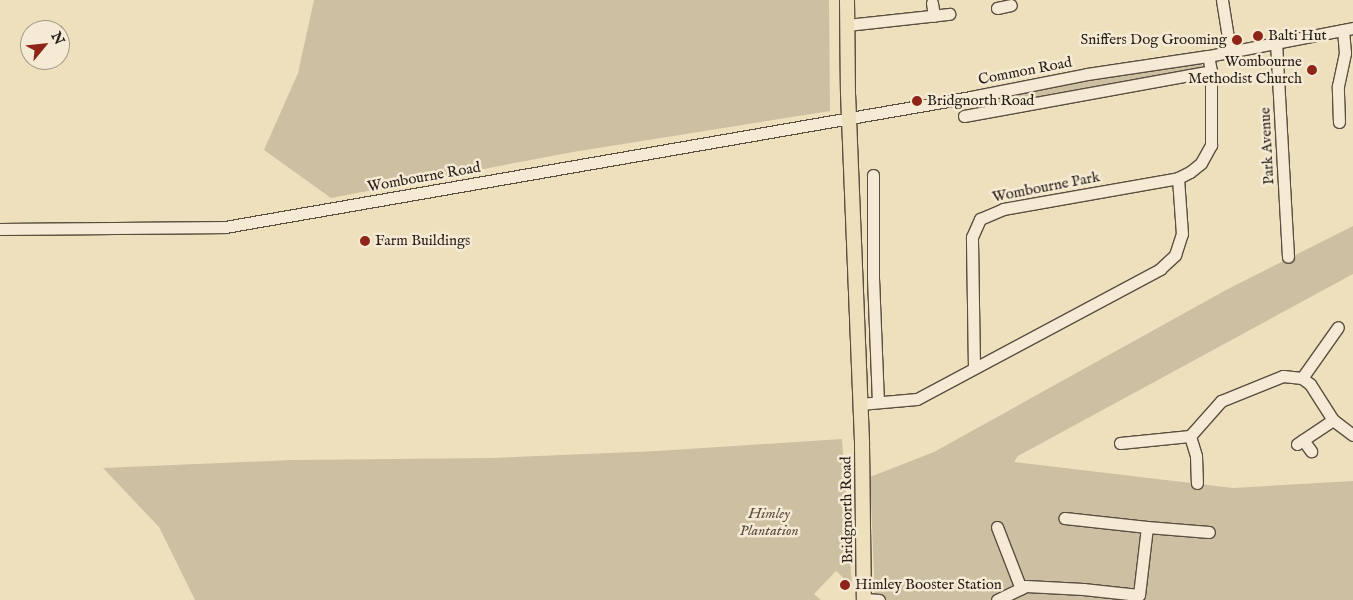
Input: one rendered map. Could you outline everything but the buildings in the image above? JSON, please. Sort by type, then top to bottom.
[{"type":"main road","name":"Bridgnorth Road","points":[[846,0],[860,404],[864,599]]},
{"type":"street","points":[[1222,0],[1230,50]]},
{"type":"street","points":[[932,3],[934,16]]},
{"type":"street","points":[[997,8],[1011,5]]},
{"type":"street","points":[[847,25],[950,14]]},
{"type":"street","points":[[1326,112],[1339,117],[1338,86],[1348,29]]},
{"type":"street","name":"Common Road","points":[[849,117],[971,97],[1087,74],[1208,56],[1230,50],[1348,29]]},
{"type":"street","name":"Park Avenue","points":[[1276,42],[1291,251]]},
{"type":"street","name":"Wombourne Park","points":[[974,368],[972,237],[980,220],[1003,209],[1178,178],[1196,168],[1211,145],[1208,56]]},
{"type":"street","points":[[971,97],[969,115],[1210,71]]},
{"type":"street","name":"Wombourne Road","points":[[0,229],[225,227],[849,117]]},
{"type":"street","points":[[872,175],[878,402]]},
{"type":"street","points":[[860,404],[917,399],[1160,270],[1175,255],[1182,234],[1178,178]]},
{"type":"street","points":[[853,236],[873,236]]},
{"type":"street","points":[[1302,378],[1338,326]]},
{"type":"street","points":[[1125,439],[1190,436],[1215,406],[1232,395],[1278,376],[1302,378],[1317,392],[1333,420],[1353,435]]},
{"type":"street","points":[[1310,450],[1300,442],[1333,420]]},
{"type":"street","points":[[1190,436],[1196,456],[1198,482]]},
{"type":"street","points":[[1064,518],[1208,532]]},
{"type":"street","points":[[997,527],[1021,588]]},
{"type":"street","points":[[997,600],[1021,588],[1042,586],[1138,597],[1146,527]]},
{"type":"street","points":[[864,599],[879,600]]},
{"type":"green space","points":[[314,0],[829,0],[830,111],[573,152],[331,198],[264,150],[298,73]]},
{"type":"green space","points":[[1199,61],[1202,65],[1201,69],[981,109],[978,106],[979,100]]},
{"type":"green space","points":[[1353,226],[1353,274],[1018,456],[1014,462],[1233,488],[1353,481],[1353,600],[875,600],[870,477],[934,452],[1226,290]]},
{"type":"green space","name":"Himley Plantation","points":[[842,439],[852,586],[836,571],[814,594],[821,600],[195,600],[159,527],[103,468],[293,460],[493,458],[657,451]]},
{"type":"place","name":"Balti Hut","points":[[1258,36]]},
{"type":"place","name":"Sniffers Dog Grooming","points":[[1237,40]]},
{"type":"place","name":"Wombourne Methodist Church","points":[[1312,70]]},
{"type":"place","name":"Bridgnorth Road","points":[[917,101]]},
{"type":"place","name":"Farm Buildings","points":[[365,241]]},
{"type":"place","name":"Himley Booster Station","points":[[845,585]]}]
